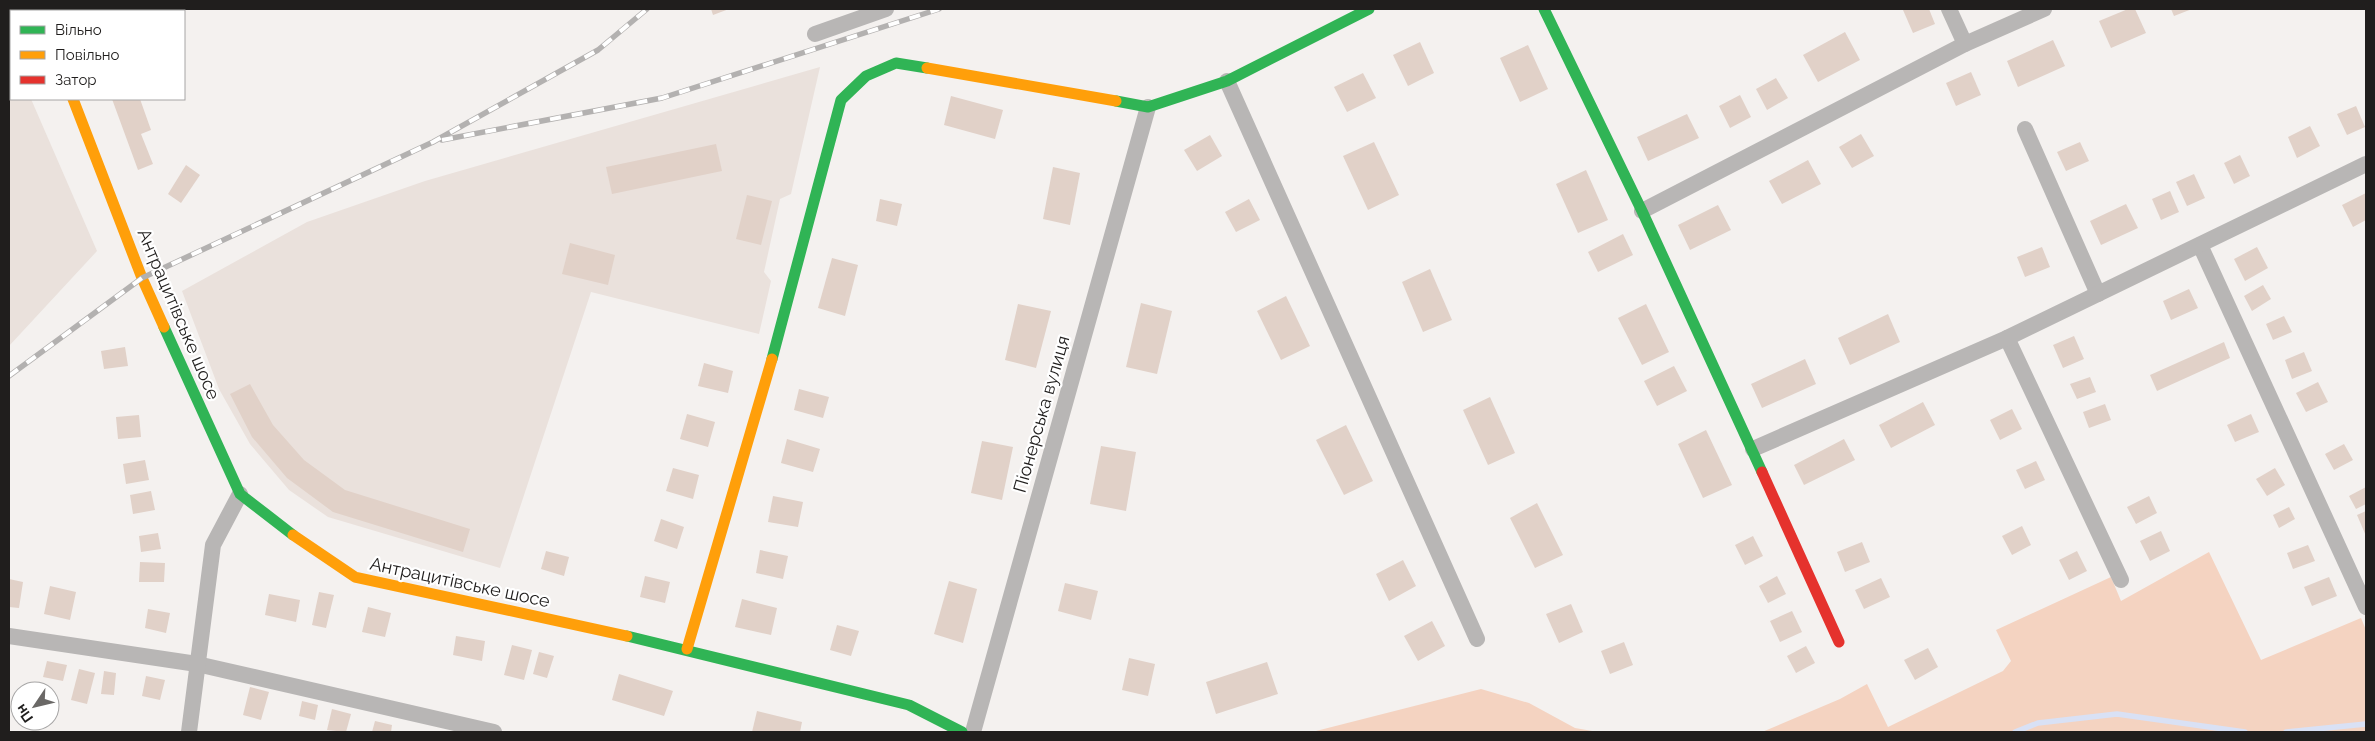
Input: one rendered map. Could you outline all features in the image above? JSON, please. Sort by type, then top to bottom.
[{"type":"street","points":[[815,34],[886,9]]},
{"type":"street","points":[[688,648],[783,320],[841,100],[866,76],[896,63],[1148,107],[1227,81],[1369,9]]},
{"type":"street","points":[[1544,9],[1642,211],[1753,449],[1839,642]]},
{"type":"street","points":[[1949,9],[1965,44]]},
{"type":"street","points":[[1642,211],[1965,44],[2044,9]]},
{"type":"street","points":[[1227,81],[1477,639]]},
{"type":"street","name":"Антрацитівське шосе","points":[[73,100],[142,278],[240,494],[270,519],[355,577],[688,648],[909,705],[942,727],[962,732]]},
{"type":"street","name":"Піонерська вулиця","points":[[973,732],[1148,107]]},
{"type":"street","points":[[2025,129],[2098,294]]},
{"type":"street","points":[[1753,449],[2007,338],[2366,164]]},
{"type":"street","points":[[2200,245],[2366,607]]},
{"type":"street","points":[[2007,338],[2121,580]]},
{"type":"street","points":[[189,732],[213,546],[240,494]]},
{"type":"street","points":[[9,636],[197,664],[494,732]]},
{"type":"shaded area","points":[[9,48],[10,100],[31,100],[97,251],[9,346]]},
{"type":"shaded area","points":[[820,67],[791,194],[780,199],[764,272],[771,281],[759,334],[591,292],[500,568],[328,517],[289,490],[250,444],[219,389],[182,291],[307,222],[425,181]]},
{"type":"shaded area","points":[[2209,552],[2261,660],[2361,618],[2366,630],[2366,732],[1762,732],[1840,699],[1867,684],[1888,727],[2003,671],[2011,661],[1996,630],[2111,577],[2121,601]]},
{"type":"shaded area","points":[[1481,689],[1529,703],[1575,728],[1598,732],[1312,732]]},
{"type":"building","points":[[78,9],[106,10],[78,10]]},
{"type":"building","points":[[711,9],[729,9],[713,15]]},
{"type":"building","points":[[1929,9],[1935,24],[1913,33],[1903,10]]},
{"type":"building","points":[[2128,9],[2135,9],[2146,33],[2111,48],[2099,21]]},
{"type":"building","points":[[2171,9],[2192,9],[2174,16]]},
{"type":"building","points":[[1845,32],[1860,60],[1818,82],[1803,55]]},
{"type":"building","points":[[2053,40],[2065,66],[2018,87],[2007,61]]},
{"type":"building","points":[[1420,42],[1434,73],[1408,86],[1393,55]]},
{"type":"building","points":[[1528,45],[1548,89],[1520,102],[1500,58]]},
{"type":"building","points":[[1971,72],[1981,95],[1956,106],[1946,83]]},
{"type":"building","points":[[1363,73],[1376,98],[1347,112],[1334,87]]},
{"type":"building","points":[[1776,78],[1788,98],[1767,110],[1756,89]]},
{"type":"building","points":[[1740,95],[1751,117],[1730,128],[1719,106]]},
{"type":"building","points":[[951,96],[1003,110],[995,139],[944,125]]},
{"type":"building","points":[[112,100],[140,100],[151,130],[141,134],[153,164],[138,170]]},
{"type":"building","points":[[2356,106],[2365,127],[2347,135],[2337,114]]},
{"type":"building","points":[[1687,114],[1699,138],[1648,161],[1637,137]]},
{"type":"building","points":[[2310,126],[2320,146],[2297,158],[2288,137]]},
{"type":"building","points":[[1861,134],[1874,156],[1852,168],[1839,147]]},
{"type":"building","points":[[1210,135],[1222,156],[1197,171],[1184,150]]},
{"type":"building","points":[[1374,142],[1399,195],[1368,210],[1343,156]]},
{"type":"building","points":[[2080,142],[2089,161],[2066,171],[2057,152]]},
{"type":"building","points":[[716,144],[722,171],[612,194],[606,167]]},
{"type":"building","points":[[2240,155],[2250,176],[2234,184],[2224,163]]},
{"type":"building","points":[[1808,160],[1821,184],[1782,204],[1769,181]]},
{"type":"building","points":[[186,165],[200,175],[181,203],[168,194]]},
{"type":"building","points":[[1053,167],[1080,173],[1070,225],[1043,219]]},
{"type":"building","points":[[1586,170],[1608,220],[1578,233],[1556,184]]},
{"type":"building","points":[[2194,174],[2205,198],[2187,206],[2176,182]]},
{"type":"building","points":[[2170,191],[2179,212],[2161,220],[2152,199]]},
{"type":"building","points":[[2366,193],[2366,220],[2353,227],[2342,205]]},
{"type":"building","points":[[747,195],[772,201],[761,245],[736,239]]},
{"type":"building","points":[[880,199],[902,204],[897,226],[876,221]]},
{"type":"building","points":[[1249,199],[1260,220],[1236,232],[1225,212]]},
{"type":"building","points":[[2126,204],[2138,228],[2101,245],[2090,221]]},
{"type":"building","points":[[1718,205],[1731,230],[1690,250],[1678,225]]},
{"type":"building","points":[[1623,234],[1633,255],[1598,272],[1588,252]]},
{"type":"building","points":[[570,243],[615,255],[608,285],[562,274]]},
{"type":"building","points":[[2042,247],[2050,267],[2025,277],[2017,257]]},
{"type":"building","points":[[2257,247],[2268,268],[2245,281],[2234,259]]},
{"type":"building","points":[[832,258],[858,265],[845,316],[818,308]]},
{"type":"building","points":[[1430,269],[1452,320],[1423,332],[1402,282]]},
{"type":"building","points":[[2263,285],[2271,299],[2252,311],[2244,296]]},
{"type":"building","points":[[2189,289],[2198,308],[2171,320],[2163,301]]},
{"type":"building","points":[[1286,296],[1310,346],[1281,360],[1257,311]]},
{"type":"building","points":[[1141,303],[1172,311],[1157,374],[1126,367]]},
{"type":"building","points":[[1018,304],[1051,311],[1036,368],[1005,360]]},
{"type":"building","points":[[1646,304],[1669,352],[1642,365],[1618,318]]},
{"type":"building","points":[[1888,314],[1900,342],[1850,365],[1838,338]]},
{"type":"building","points":[[2284,316],[2292,332],[2273,340],[2266,324]]},
{"type":"building","points":[[2074,336],[2084,359],[2063,368],[2053,345]]},
{"type":"building","points":[[2224,342],[2230,358],[2157,391],[2150,375]]},
{"type":"building","points":[[125,347],[128,366],[104,369],[101,351]]},
{"type":"building","points":[[2304,352],[2312,371],[2292,379],[2285,360]]},
{"type":"building","points":[[1805,359],[1816,384],[1762,408],[1751,384]]},
{"type":"building","points":[[704,363],[733,371],[728,393],[698,386]]},
{"type":"building","points":[[1674,366],[1687,391],[1657,406],[1644,381]]},
{"type":"building","points":[[2090,377],[2096,392],[2077,399],[2070,384]]},
{"type":"building","points":[[2318,382],[2328,402],[2306,412],[2296,393]]},
{"type":"building","points":[[250,384],[273,425],[304,460],[345,490],[470,529],[463,552],[333,512],[287,478],[252,437],[230,394]]},
{"type":"building","points":[[799,389],[829,397],[823,418],[794,410]]},
{"type":"building","points":[[1490,397],[1515,453],[1488,465],[1463,410]]},
{"type":"building","points":[[1923,402],[1935,425],[1891,448],[1879,425]]},
{"type":"building","points":[[2105,404],[2111,420],[2089,428],[2083,412]]},
{"type":"building","points":[[2012,409],[2022,429],[2000,440],[1990,420]]},
{"type":"building","points":[[687,414],[715,422],[708,447],[680,439]]},
{"type":"building","points":[[2251,414],[2259,432],[2235,442],[2227,425]]},
{"type":"building","points":[[139,415],[141,437],[118,439],[116,417]]},
{"type":"building","points":[[1346,425],[1373,481],[1344,495],[1316,440]]},
{"type":"building","points":[[1706,430],[1732,485],[1703,498],[1678,444]]},
{"type":"building","points":[[787,439],[820,449],[813,472],[781,463]]},
{"type":"building","points":[[1844,439],[1855,460],[1804,485],[1794,465]]},
{"type":"building","points":[[982,441],[1013,447],[1002,500],[971,493]]},
{"type":"building","points":[[2344,444],[2353,460],[2334,470],[2325,454]]},
{"type":"building","points":[[1101,446],[1136,452],[1126,511],[1090,504]]},
{"type":"building","points":[[145,460],[149,480],[126,484],[123,464]]},
{"type":"building","points":[[2036,461],[2045,480],[2025,489],[2016,470]]},
{"type":"building","points":[[673,468],[699,475],[693,499],[666,491]]},
{"type":"building","points":[[2275,468],[2285,485],[2267,496],[2256,479]]},
{"type":"building","points":[[2366,487],[2366,504],[2356,509],[2349,496]]},
{"type":"building","points":[[151,491],[155,510],[133,514],[130,495]]},
{"type":"building","points":[[773,496],[803,502],[798,527],[768,522]]},
{"type":"building","points":[[2149,496],[2157,513],[2136,524],[2127,507]]},
{"type":"building","points":[[1537,503],[1563,555],[1535,568],[1510,518]]},
{"type":"building","points":[[2289,507],[2295,519],[2279,528],[2273,515]]},
{"type":"building","points":[[2366,511],[2366,536],[2357,515]]},
{"type":"building","points":[[661,519],[684,527],[677,549],[654,541]]},
{"type":"building","points":[[2022,526],[2031,545],[2012,555],[2002,536]]},
{"type":"building","points":[[2161,531],[2170,551],[2150,561],[2140,541]]},
{"type":"building","points":[[158,533],[161,549],[141,552],[139,536]]},
{"type":"building","points":[[1753,536],[1763,556],[1745,565],[1735,545]]},
{"type":"building","points":[[1862,542],[1870,562],[1845,572],[1837,552]]},
{"type":"building","points":[[2308,545],[2315,561],[2293,569],[2287,553]]},
{"type":"building","points":[[760,550],[788,556],[783,579],[756,573]]},
{"type":"building","points":[[546,551],[569,557],[564,576],[541,569]]},
{"type":"building","points":[[2077,551],[2087,571],[2069,580],[2059,560]]},
{"type":"building","points":[[1403,560],[1416,586],[1389,601],[1376,574]]},
{"type":"building","points":[[140,562],[165,563],[164,582],[139,582]]},
{"type":"building","points":[[645,576],[670,582],[665,603],[640,597]]},
{"type":"building","points":[[1777,576],[1786,594],[1768,603],[1759,586]]},
{"type":"building","points":[[2329,577],[2337,596],[2312,606],[2304,587]]},
{"type":"building","points":[[1881,578],[1890,597],[1864,609],[1855,590]]},
{"type":"building","points":[[9,579],[23,582],[19,608],[9,607]]},
{"type":"building","points":[[949,581],[977,589],[963,643],[934,634]]},
{"type":"building","points":[[1065,583],[1098,591],[1091,620],[1058,611]]},
{"type":"building","points":[[50,586],[76,592],[70,620],[44,614]]},
{"type":"building","points":[[319,592],[334,595],[326,628],[312,625]]},
{"type":"building","points":[[269,594],[300,600],[296,622],[265,615]]},
{"type":"building","points":[[742,599],[777,608],[771,635],[735,627]]},
{"type":"building","points":[[1571,604],[1583,632],[1559,643],[1546,614]]},
{"type":"building","points":[[368,607],[391,613],[385,637],[362,632]]},
{"type":"building","points":[[148,609],[170,613],[166,633],[145,628]]},
{"type":"building","points":[[1792,611],[1802,632],[1780,642],[1770,621]]},
{"type":"building","points":[[1432,621],[1445,646],[1418,661],[1404,636]]},
{"type":"building","points":[[837,625],[859,631],[851,656],[830,650]]},
{"type":"building","points":[[456,636],[485,641],[482,661],[453,655]]},
{"type":"building","points":[[1624,642],[1633,665],[1610,674],[1601,651]]},
{"type":"building","points":[[512,645],[532,650],[524,680],[504,675]]},
{"type":"building","points":[[1806,646],[1815,663],[1796,673],[1787,656]]},
{"type":"building","points":[[1928,648],[1938,667],[1915,680],[1904,660]]},
{"type":"building","points":[[539,652],[554,656],[547,678],[533,674]]},
{"type":"building","points":[[1129,658],[1155,664],[1148,696],[1122,690]]},
{"type":"building","points":[[47,661],[67,665],[63,681],[43,677]]},
{"type":"building","points":[[1267,662],[1278,694],[1216,714],[1206,682]]},
{"type":"building","points":[[79,669],[95,673],[87,704],[71,700]]},
{"type":"building","points":[[104,671],[116,673],[114,695],[101,694]]},
{"type":"building","points":[[619,674],[673,691],[664,716],[612,700]]},
{"type":"building","points":[[146,676],[165,680],[160,700],[142,696]]},
{"type":"building","points":[[250,687],[269,692],[261,720],[243,715]]},
{"type":"building","points":[[302,701],[318,705],[315,720],[299,716]]},
{"type":"building","points":[[332,709],[351,714],[346,732],[327,730]]},
{"type":"building","points":[[757,711],[802,722],[800,732],[752,732]]},
{"type":"building","points":[[375,721],[392,725],[391,732],[372,732]]},
{"type":"waterway","points":[[2015,732],[2038,723],[2117,714],[2245,732]]},
{"type":"waterway","points":[[2286,732],[2366,724]]},
{"type":"railway","points":[[9,376],[142,278],[433,142],[598,50],[647,9]]},
{"type":"railway","points":[[442,140],[662,98],[939,9]]},
{"type":"traffic: fast","points":[[1116,101],[1148,107],[1227,81],[1369,9]]},
{"type":"traffic: fast","points":[[1544,9],[1642,211],[1762,472]]},
{"type":"traffic: fast","points":[[772,359],[841,100],[866,76],[896,63],[927,68]]},
{"type":"traffic: fast","points":[[164,327],[240,494],[293,535]]},
{"type":"traffic: fast","points":[[627,636],[909,705],[962,732]]},
{"type":"traffic: slow","points":[[927,68],[1116,101]]},
{"type":"traffic: slow","points":[[73,100],[142,278],[164,327]]},
{"type":"traffic: slow","points":[[687,649],[772,359]]},
{"type":"traffic: slow","points":[[293,535],[355,577],[627,636]]},
{"type":"traffic: jam","points":[[1762,472],[1839,642]]}]
